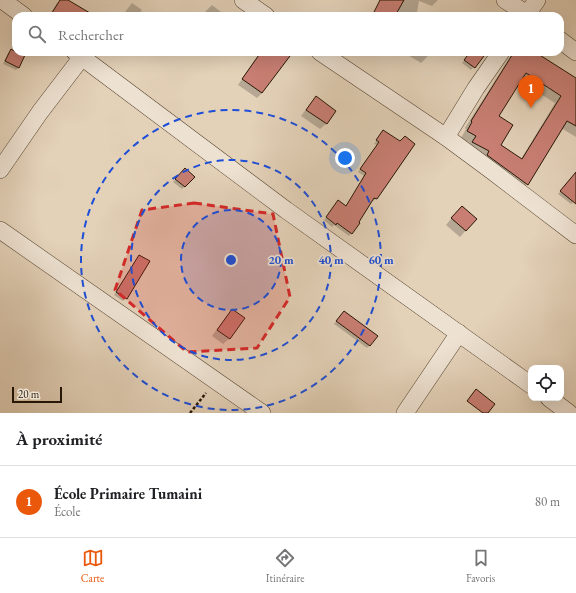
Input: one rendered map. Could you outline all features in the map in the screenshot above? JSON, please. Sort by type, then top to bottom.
[{"type":"street","points":[[2,0],[18,12]]},
{"type":"street","points":[[243,0],[260,12]]},
{"type":"street","points":[[505,0],[523,12]]},
{"type":"street","points":[[530,12],[537,0]]},
{"type":"street","points":[[564,43],[576,52]]},
{"type":"street","points":[[0,170],[77,56]]},
{"type":"street","points":[[81,56],[286,210],[528,383]]},
{"type":"street","points":[[326,56],[446,137],[576,235]]},
{"type":"street","points":[[446,137],[476,88],[498,56]]},
{"type":"street","points":[[0,230],[262,413]]},
{"type":"street","points":[[405,413],[459,333]]},
{"type":"street","points":[[554,401],[569,413]]},
{"type":"path","points":[[190,413],[216,381]]},
{"type":"highlighted area","points":[[194,203],[273,214],[290,297],[257,348],[187,352],[115,290],[142,210]]},
{"type":"building","points":[[60,0],[68,0],[88,12],[52,12]]},
{"type":"building","points":[[380,0],[404,0],[397,12],[374,12]]},
{"type":"building","points":[[11,49],[12,56],[25,56],[19,68],[5,61]]},
{"type":"building","points":[[258,56],[290,56],[262,93],[242,79]]},
{"type":"building","points":[[467,56],[484,56],[475,68],[464,60]]},
{"type":"building","points":[[512,56],[541,56],[576,78],[576,126],[567,121],[528,185],[487,155],[489,151],[472,142],[476,136],[467,131],[472,122],[471,121]],"holes":[[[526,73],[561,96],[522,159],[501,145],[513,125],[499,116]]]},
{"type":"building","points":[[316,96],[336,111],[327,124],[306,110]]},
{"type":"building","points":[[383,130],[400,141],[405,136],[415,144],[377,199],[374,198],[352,234],[337,223],[336,225],[326,217],[338,200],[346,206],[366,173],[360,169],[379,142],[376,140]]},
{"type":"building","points":[[185,168],[195,177],[185,187],[175,179]]},
{"type":"building","points":[[576,172],[576,204],[560,191]]},
{"type":"building","points":[[462,206],[477,219],[466,231],[451,218]]},
{"type":"building","points":[[139,255],[150,261],[127,299],[116,292]]},
{"type":"building","points":[[232,309],[245,318],[230,339],[217,330]]},
{"type":"building","points":[[344,311],[378,336],[370,346],[336,321]]},
{"type":"building","points":[[476,389],[495,404],[488,413],[483,413],[467,401]]},
{"type":"place","name":"École Primaire Tumaini","points":[[531,108]]}]
